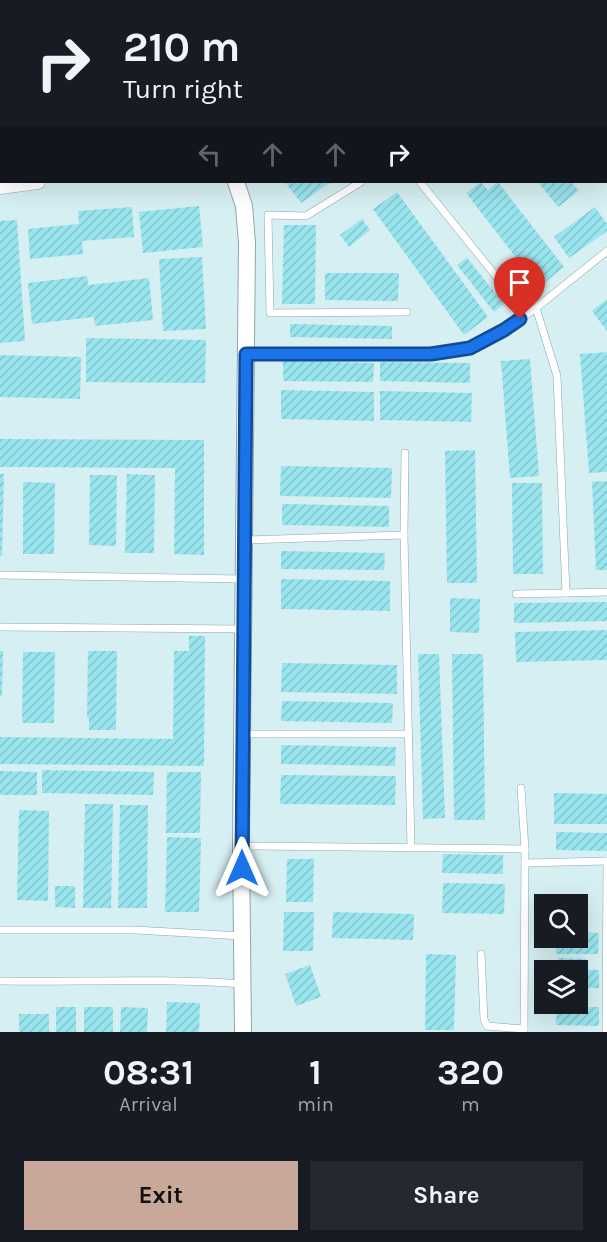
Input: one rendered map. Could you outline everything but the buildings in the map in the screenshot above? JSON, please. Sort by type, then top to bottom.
[{"type":"street","points":[[0,187],[30,183]]},
{"type":"street","points":[[236,183],[244,206],[247,243],[242,846],[243,1032]]},
{"type":"lane","points":[[359,183],[306,216],[268,215],[270,313],[407,312]]},
{"type":"lane","points":[[421,183],[512,296]]},
{"type":"lane","points":[[246,354],[431,354],[470,348],[504,330],[536,308],[607,251]]},
{"type":"lane","points":[[536,308],[557,376],[566,593]]},
{"type":"lane","points":[[405,453],[407,734],[411,848]]},
{"type":"lane","points":[[245,540],[404,535]]},
{"type":"lane","points":[[0,575],[245,579]]},
{"type":"lane","points":[[516,594],[607,592]]},
{"type":"lane","points":[[0,627],[244,629]]},
{"type":"lane","points":[[243,734],[407,734]]},
{"type":"lane","points":[[481,954],[484,1019],[487,1026],[524,1031],[525,849],[521,788]]},
{"type":"lane","points":[[242,846],[525,849]]},
{"type":"lane","points":[[525,863],[607,861],[606,1032]]},
{"type":"lane","points":[[0,930],[135,930],[242,936]]},
{"type":"lane","points":[[0,981],[195,981],[243,984]]},
{"type":"route","points":[[242,868],[246,354],[431,354],[470,348],[520,319]]}]
